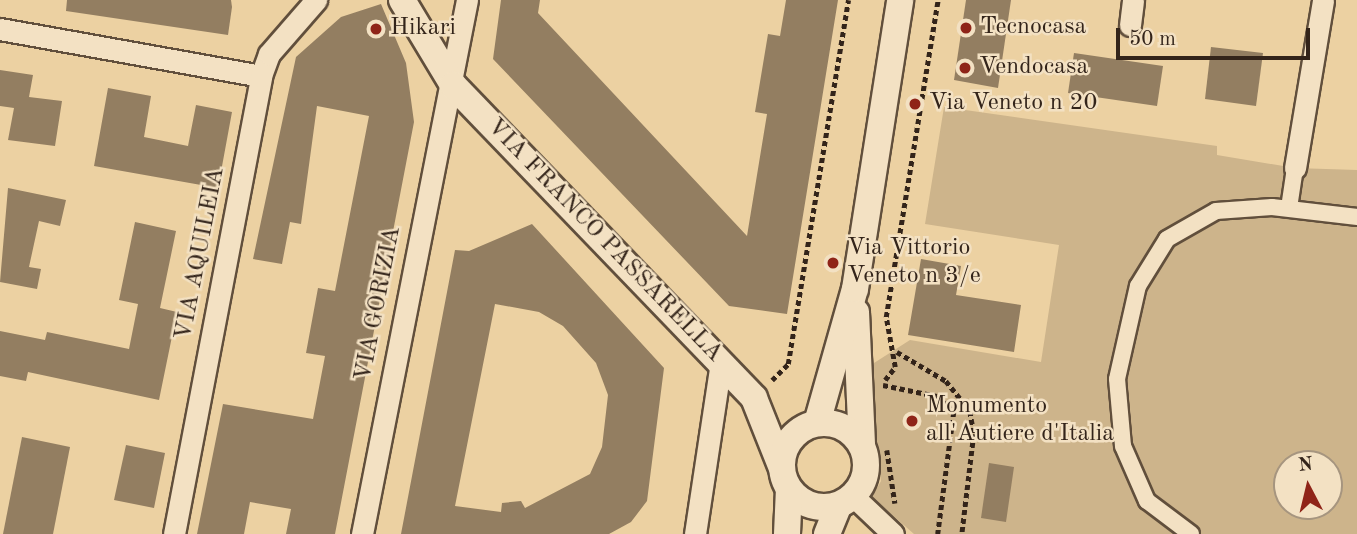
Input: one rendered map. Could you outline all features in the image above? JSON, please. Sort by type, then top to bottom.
[{"type":"street","name":"VIA AQUILEIA","points":[[174,534],[261,76],[270,54],[316,0]]},
{"type":"street","name":"VIA FRANCO PASSARELLA","points":[[402,0],[453,85],[754,398],[785,477]]},
{"type":"street","name":"VIA GORIZIA","points":[[362,534],[434,151],[453,85],[467,0]]},
{"type":"street","points":[[787,534],[785,477],[789,441],[813,424],[855,289],[900,0]]},
{"type":"street","points":[[1130,25],[1133,0]]},
{"type":"street","points":[[1289,208],[1323,0]]},
{"type":"street","points":[[0,29],[261,76]]},
{"type":"street","points":[[1191,534],[1147,501],[1123,446],[1117,379],[1128,313],[1151,261],[1190,222],[1225,210],[1289,208],[1357,216]]},
{"type":"street","points":[[827,534],[846,500],[865,476],[873,443],[869,382],[855,289]]},
{"type":"street","points":[[695,534],[721,363]]},
{"type":"street","name":"VIA FRANCO PASSARELLA","points":[[754,398],[813,424]]},
{"type":"street","points":[[813,424],[843,427],[873,443]]},
{"type":"street","points":[[785,477],[815,507],[846,500],[887,528]]},
{"type":"path","points":[[754,398],[788,364],[848,0]]},
{"type":"path","points":[[937,0],[886,317],[897,352],[946,381],[970,411],[974,434],[962,534]]},
{"type":"path","points":[[869,382],[897,352]]},
{"type":"path","points":[[869,382],[880,394]]},
{"type":"path","points":[[869,382],[937,396],[954,412],[938,534]]},
{"type":"path","points":[[873,443],[895,505],[887,528]]},
{"type":"shaded area","points":[[944,107],[1217,146],[1217,155],[1295,168],[1357,170],[1357,534],[914,534],[872,497],[881,481],[868,396],[874,363],[910,340],[1041,362],[1059,245],[925,224]]},
{"type":"building","points":[[67,0],[231,0],[232,7],[228,35],[66,11]]},
{"type":"building","points":[[501,0],[540,0],[538,13],[747,236],[767,114],[755,112],[768,34],[780,36],[786,0],[838,0],[787,314],[729,306],[493,59]]},
{"type":"building","points":[[966,0],[1011,0],[998,88],[954,80]]},
{"type":"building","points":[[381,4],[406,63],[414,122],[335,534],[286,534],[291,509],[250,502],[244,534],[197,534],[223,404],[313,419],[325,356],[306,353],[318,288],[335,291],[369,116],[317,106],[301,224],[290,222],[282,264],[253,259],[296,57],[341,17]]},
{"type":"building","points":[[1211,47],[1263,53],[1256,106],[1205,99]]},
{"type":"building","points":[[1074,53],[1163,66],[1157,106],[1068,93]]},
{"type":"building","points":[[0,70],[33,75],[29,97],[62,101],[55,146],[8,140],[14,108],[0,106]]},
{"type":"building","points":[[108,88],[151,96],[144,137],[188,146],[196,105],[232,112],[218,188],[94,166]]},
{"type":"building","points":[[8,188],[66,200],[60,226],[39,221],[29,267],[41,269],[37,289],[0,282]]},
{"type":"building","points":[[135,222],[176,231],[160,308],[177,312],[159,400],[28,372],[26,381],[0,376],[0,331],[45,340],[47,332],[129,349],[138,304],[119,300]]},
{"type":"building","points":[[532,224],[664,368],[647,501],[631,522],[609,534],[401,534],[455,250],[469,251]],"holes":[[[495,304],[539,312],[563,326],[596,363],[608,395],[602,447],[590,474],[525,508],[521,501],[502,503],[501,512],[455,506]]]},
{"type":"building","points":[[921,259],[961,266],[956,295],[1021,305],[1014,352],[908,335]]},
{"type":"building","points":[[22,437],[70,447],[53,534],[3,534]]},
{"type":"building","points":[[126,445],[165,453],[154,508],[114,500]]},
{"type":"building","points":[[989,463],[1014,467],[1006,522],[981,518]]},
{"type":"place","name":"Tecnocasa","points":[[966,28]]},
{"type":"place","name":"Hikari","points":[[376,29]]},
{"type":"place","name":"Vendocasa","points":[[965,68]]},
{"type":"place","name":"Via Veneto n 20","points":[[915,104]]},
{"type":"place","name":"Via Vittorio Veneto n 3/e","points":[[833,263]]},
{"type":"place","name":"Monumento all'Autiere d'Italia","points":[[912,421]]}]
